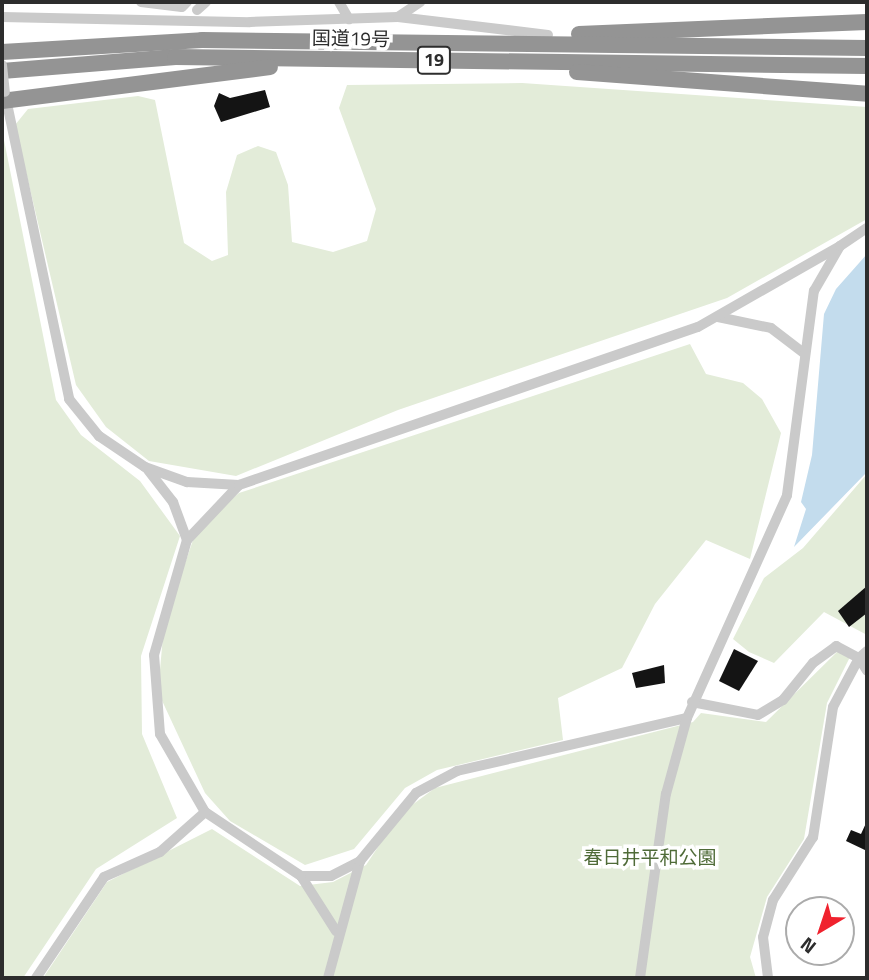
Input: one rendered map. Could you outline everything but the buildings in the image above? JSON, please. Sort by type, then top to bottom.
[{"type":"highway","points":[[526,43],[548,35],[867,22]]},
{"type":"highway","name":"国道19号","points":[[2,52],[202,40],[867,48]]},
{"type":"highway","name":"国道19号","points":[[2,71],[176,57],[867,66]]},
{"type":"highway","points":[[5,98],[302,58]]},
{"type":"highway","points":[[528,62],[542,69],[867,94]]},
{"type":"street","points":[[141,2],[182,7],[187,2],[196,15]]},
{"type":"street","points":[[196,15],[206,2]]},
{"type":"street","points":[[339,2],[349,19]]},
{"type":"street","points":[[398,17],[420,2]]},
{"type":"street","points":[[2,17],[398,17],[548,35]]},
{"type":"street","points":[[2,65],[5,98],[69,399],[99,436],[145,467],[187,482],[239,485],[718,317],[867,228]]},
{"type":"street","points":[[640,978],[666,794],[692,702],[783,507],[814,291],[840,246]]},
{"type":"street","points":[[718,317],[771,328],[805,354]]},
{"type":"street","points":[[145,467],[173,502],[187,540]]},
{"type":"street","points":[[239,485],[187,540],[158,627],[151,680],[171,761],[205,813],[301,876],[336,931]]},
{"type":"street","points":[[692,702],[758,715],[783,700],[813,663],[836,646],[863,654]]},
{"type":"street","points":[[863,654],[867,671]]},
{"type":"street","points":[[768,978],[763,937],[773,900],[813,837],[832,707],[863,654]]},
{"type":"street","points":[[328,978],[336,931],[360,861],[404,803],[457,771],[687,718]]},
{"type":"street","points":[[36,978],[103,877],[160,852],[205,813]]},
{"type":"street","points":[[301,876],[331,876],[360,861]]},
{"type":"green space","points":[[522,83],[867,107],[867,219],[727,298],[398,410],[236,476],[149,461],[106,427],[76,385],[15,125],[28,109],[138,96],[155,100],[184,243],[212,261],[228,255],[226,192],[237,155],[258,146],[276,152],[288,185],[292,242],[333,252],[367,241],[376,209],[339,108],[347,85]]},
{"type":"green space","points":[[2,130],[56,400],[81,435],[140,481],[180,536],[141,656],[142,734],[177,818],[96,869],[23,978],[2,978]]},
{"type":"green space","points":[[690,344],[706,374],[743,383],[762,399],[781,433],[750,559],[706,540],[655,604],[622,668],[558,698],[563,740],[437,770],[405,788],[354,849],[305,865],[230,821],[205,793],[158,692],[164,625],[193,540],[215,513],[239,493]]},
{"type":"green space","points":[[867,474],[867,635],[824,612],[774,663],[749,652],[733,639],[764,578],[803,548]]},
{"type":"green space","name":"春日井平和公園","points":[[838,651],[850,657],[827,703],[804,839],[767,897],[750,957],[756,978],[43,978],[107,882],[212,829],[300,886],[333,882],[366,865],[400,814],[435,788],[693,722],[701,713],[766,722]]},
{"type":"water","points":[[867,254],[867,472],[794,547],[806,509],[801,502],[812,455],[824,314],[836,289]]}]
